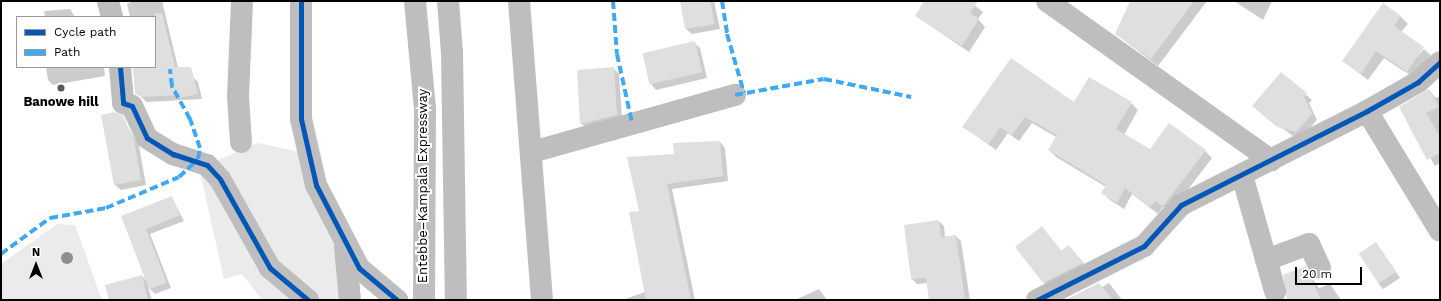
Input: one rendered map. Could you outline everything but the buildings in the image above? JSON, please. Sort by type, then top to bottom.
[{"type":"main road","points":[[108,1],[112,16]]},
{"type":"main road","points":[[240,142],[238,98],[242,1]]},
{"type":"main road","points":[[301,1],[301,119],[316,185],[359,268],[397,300]]},
{"type":"main road","name":"Entebbe–Kampala Expressway","points":[[415,1],[425,109],[423,245],[424,300]]},
{"type":"main road","points":[[448,1],[456,300]]},
{"type":"main road","points":[[519,1],[532,152],[542,300]]},
{"type":"main road","points":[[1046,1],[1270,160]]},
{"type":"main road","points":[[1037,300],[1144,246],[1159,233],[1172,212],[1181,205],[1367,111],[1418,82],[1440,62]]},
{"type":"main road","points":[[120,68],[123,103],[132,106],[147,138],[173,154],[207,165],[220,179],[270,268],[308,300]]},
{"type":"main road","points":[[532,152],[735,94]]},
{"type":"main road","points":[[1367,111],[1440,231]]},
{"type":"main road","points":[[1242,175],[1275,291]]},
{"type":"main road","points":[[345,240],[344,266],[350,300]]},
{"type":"main road","points":[[1266,260],[1309,244],[1320,268]]},
{"type":"shaded area","points":[[258,143],[304,153],[335,201],[346,300],[262,300],[242,274],[224,279],[199,168]]},
{"type":"shaded area","points":[[57,224],[75,225],[102,300],[1,300],[1,264]]},
{"type":"marked path","points":[[613,1],[617,54],[632,123]]},
{"type":"marked path","points":[[722,1],[727,34],[744,93]]},
{"type":"marked path","points":[[1,254],[50,218],[106,208],[179,177],[198,159],[200,148],[190,119],[172,86],[170,69]]},
{"type":"marked path","points":[[735,95],[824,79],[911,97]]},
{"type":"cycle path","points":[[301,1],[301,119],[316,185],[359,268],[397,300]]},
{"type":"cycle path","points":[[1037,300],[1144,246],[1181,205],[1367,111],[1418,82],[1440,62]]},
{"type":"cycle path","points":[[120,68],[123,103],[132,106],[147,138],[173,154],[207,165],[220,179],[270,268],[308,300]]},
{"type":"place","name":"Banowe hill","points":[[61,88]]}]
